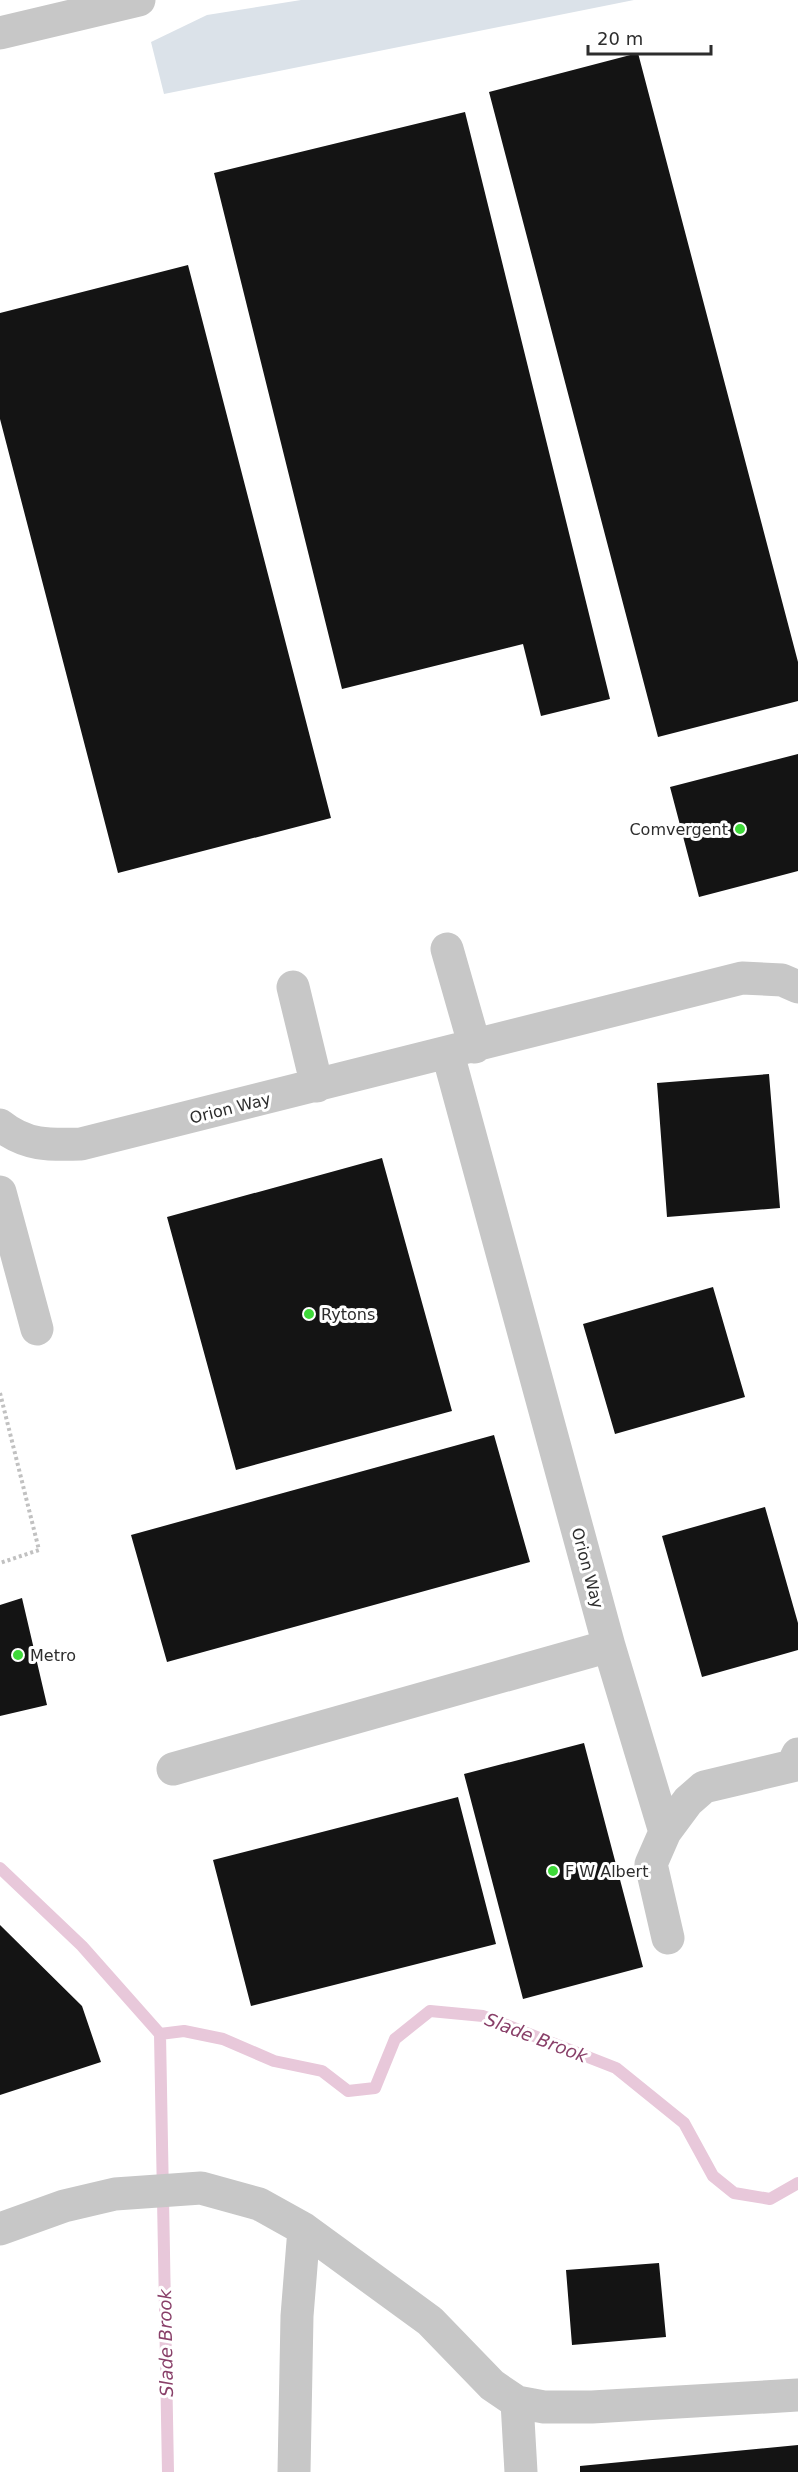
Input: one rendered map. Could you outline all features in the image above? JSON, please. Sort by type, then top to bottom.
[{"type":"street","points":[[0,33],[139,0]]},
{"type":"street","points":[[447,949],[461,1050]]},
{"type":"street","name":"Orion Way","points":[[4,1138],[41,1145],[81,1144],[742,978],[782,980],[798,987]]},
{"type":"street","points":[[293,987],[317,1086]]},
{"type":"street","name":"Orion Way","points":[[461,1050],[609,1646],[665,1832]]},
{"type":"street","points":[[0,1192],[11,1276],[37,1329]]},
{"type":"street","points":[[173,1769],[609,1646]]},
{"type":"street","points":[[668,1938],[651,1864],[665,1832],[688,1801],[704,1786],[792,1766],[798,1754]]},
{"type":"street","points":[[0,2229],[64,2206],[116,2194],[201,2188],[259,2204],[304,2229],[430,2321],[492,2385],[517,2402],[544,2407],[592,2407],[798,2395]]},
{"type":"street","points":[[294,2472],[297,2316],[304,2229]]},
{"type":"street","points":[[517,2402],[521,2472]]},
{"type":"path","points":[[0,1393],[39,1550],[0,1563]]},
{"type":"shaded area","points":[[301,0],[634,0],[164,94],[151,42],[207,15]]},
{"type":"building","points":[[638,53],[798,662],[798,701],[658,737],[489,92]]},
{"type":"building","points":[[465,112],[610,699],[541,716],[523,644],[342,689],[214,173]]},
{"type":"building","points":[[188,265],[331,818],[118,873],[0,419],[0,313]]},
{"type":"building","name":"Comvergent","points":[[798,754],[798,871],[699,897],[670,787]]},
{"type":"building","points":[[769,1074],[780,1208],[667,1217],[657,1083]]},
{"type":"building","name":"Rytons","points":[[382,1158],[452,1411],[236,1470],[167,1217]]},
{"type":"building","points":[[713,1287],[745,1397],[615,1434],[583,1324]]},
{"type":"building","points":[[494,1435],[530,1562],[167,1662],[131,1535]]},
{"type":"building","points":[[765,1507],[798,1623],[798,1650],[702,1677],[662,1536]]},
{"type":"building","name":"Metro","points":[[22,1598],[47,1705],[0,1716],[0,1605]]},
{"type":"building","name":"F W Albert","points":[[584,1743],[643,1967],[523,1999],[464,1774]]},
{"type":"building","points":[[458,1797],[496,1944],[251,2006],[213,1860]]},
{"type":"building","points":[[0,1925],[82,2006],[101,2062],[0,2095]]},
{"type":"building","points":[[659,2263],[666,2337],[572,2345],[566,2270]]},
{"type":"building","points":[[798,2445],[798,2472],[580,2472],[580,2466]]},
{"type":"waterway","name":"Slade Brook","points":[[0,1868],[82,1946],[160,2034],[184,2031],[223,2039],[274,2061],[322,2071],[348,2091],[375,2088],[395,2039],[430,2011],[483,2016],[616,2068],[684,2123],[713,2176],[734,2193],[770,2199],[798,2183]]},
{"type":"waterway","name":"Slade Brook","points":[[160,2034],[168,2472]]},
{"type":"place","name":"Comvergent","points":[[740,829]]},
{"type":"place","name":"Rytons","points":[[309,1314]]},
{"type":"place","name":"Metro","points":[[18,1655]]},
{"type":"place","name":"F W Albert","points":[[553,1871]]}]
